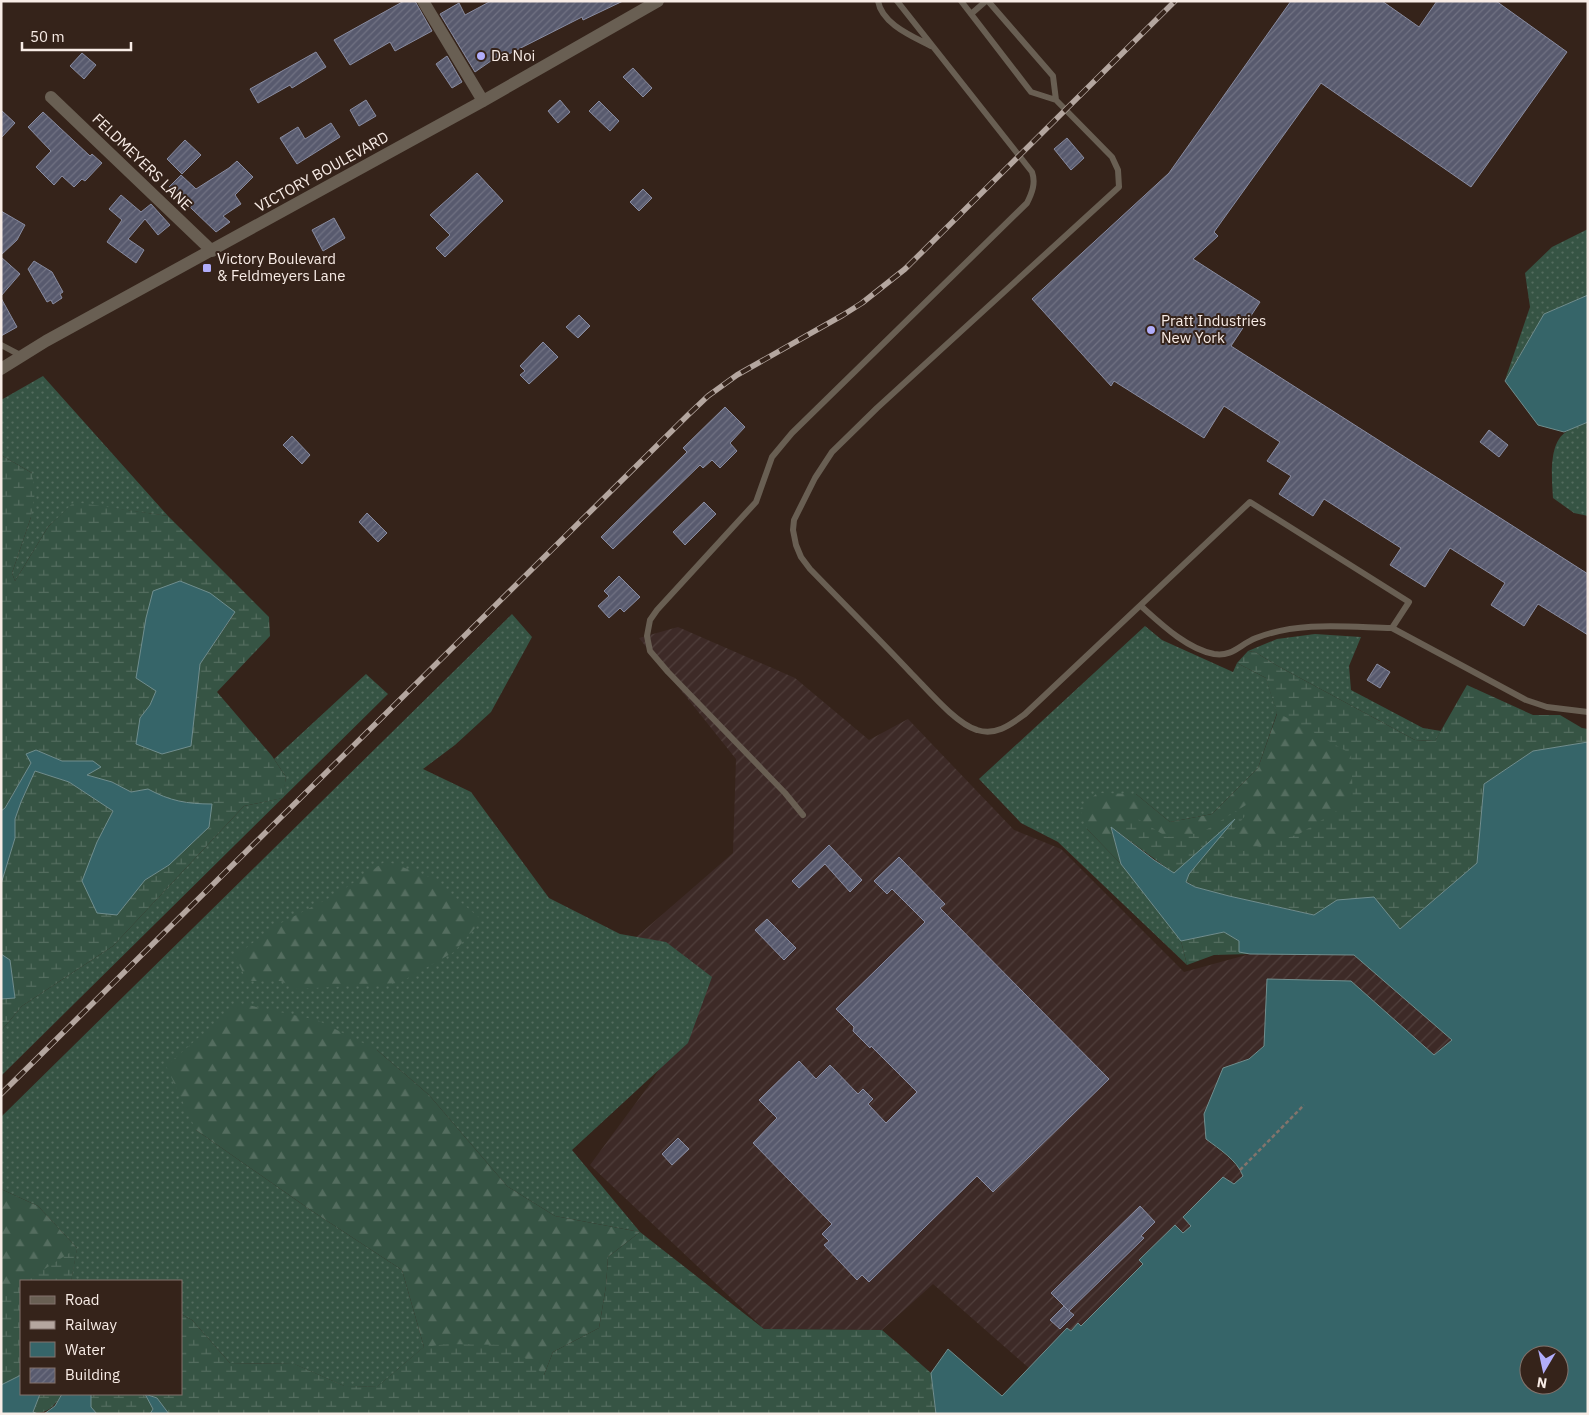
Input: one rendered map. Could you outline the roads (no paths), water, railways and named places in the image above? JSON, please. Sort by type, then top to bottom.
[{"type":"street","points":[[423,1],[483,102]]},
{"type":"street","name":"VICTORY BOULEVARD","points":[[1,369],[46,341],[483,102],[658,1]]},
{"type":"street","name":"FELDMEYERS LANE","points":[[50,97],[212,251]]},
{"type":"lane","points":[[878,1],[879,6],[894,26],[934,48]]},
{"type":"lane","points":[[803,815],[785,793],[668,672],[650,650],[647,636],[650,620],[657,610],[756,502],[772,457],[792,433],[1028,203],[1034,185],[1032,172],[897,1]]},
{"type":"lane","points":[[961,1],[1031,92],[1056,100],[1112,157],[1118,170],[1119,187],[877,408],[832,452],[811,486],[794,520],[792,530],[798,551],[810,569],[942,704],[961,721],[977,730],[996,731],[1006,727],[1025,714],[1250,502],[1409,602],[1392,628]]},
{"type":"lane","points":[[971,14],[987,1],[1053,76],[1056,100]]},
{"type":"lane","points":[[1,345],[22,356]]},
{"type":"lane","points":[[1141,606],[1171,633],[1213,654],[1229,654],[1255,638],[1284,631],[1320,626],[1392,628],[1526,700],[1547,707],[1588,712]]},
{"type":"water","points":[[1588,295],[1588,422],[1564,432],[1538,425],[1505,381],[1544,314]]},
{"type":"water","points":[[180,581],[210,593],[235,612],[200,664],[191,746],[162,754],[136,744],[140,718],[150,705],[156,691],[136,678],[146,618],[153,591]]},
{"type":"water","points":[[1588,742],[1588,1414],[936,1414],[931,1373],[948,1349],[1002,1396],[1067,1328],[1071,1331],[1078,1323],[1081,1326],[1143,1264],[1139,1260],[1175,1225],[1183,1233],[1191,1226],[1183,1217],[1223,1177],[1234,1184],[1243,1176],[1232,1160],[1206,1139],[1204,1114],[1223,1068],[1249,1059],[1264,1046],[1267,979],[1351,981],[1434,1055],[1452,1040],[1354,955],[1250,954],[1239,952],[1239,941],[1224,932],[1181,941],[1121,864],[1111,827],[1174,873],[1235,819],[1189,874],[1186,882],[1195,887],[1229,896],[1314,915],[1337,900],[1374,897],[1400,929],[1477,863],[1484,784],[1533,751]]},
{"type":"water","points":[[36,750],[62,761],[93,761],[101,767],[87,775],[112,782],[131,792],[148,789],[179,801],[212,804],[209,827],[169,865],[145,880],[117,915],[97,913],[82,881],[97,842],[113,811],[69,782],[35,771],[15,819],[15,838],[1,884],[1,811],[5,808],[31,763],[26,754]]},
{"type":"water","points":[[1,954],[10,960],[15,998],[1,999]]},
{"type":"water","points":[[20,1376],[20,1395],[40,1395],[33,1412],[38,1414],[1,1414],[1,1385]]},
{"type":"water","points":[[61,1395],[91,1395],[91,1407],[97,1414],[44,1414],[55,1406]]},
{"type":"water","points":[[146,1395],[157,1398],[169,1414],[150,1414],[153,1409]]},
{"type":"railway","points":[[1,1094],[708,396],[737,375],[862,303],[905,269],[1175,1]]},
{"type":"place","name":"Da Noi","points":[[481,56]]},
{"type":"place","name":"Victory Boulevard & Feldmeyers Lane","points":[[207,268]]},
{"type":"place","name":"Pratt Industries New York","points":[[1151,330]]}]
